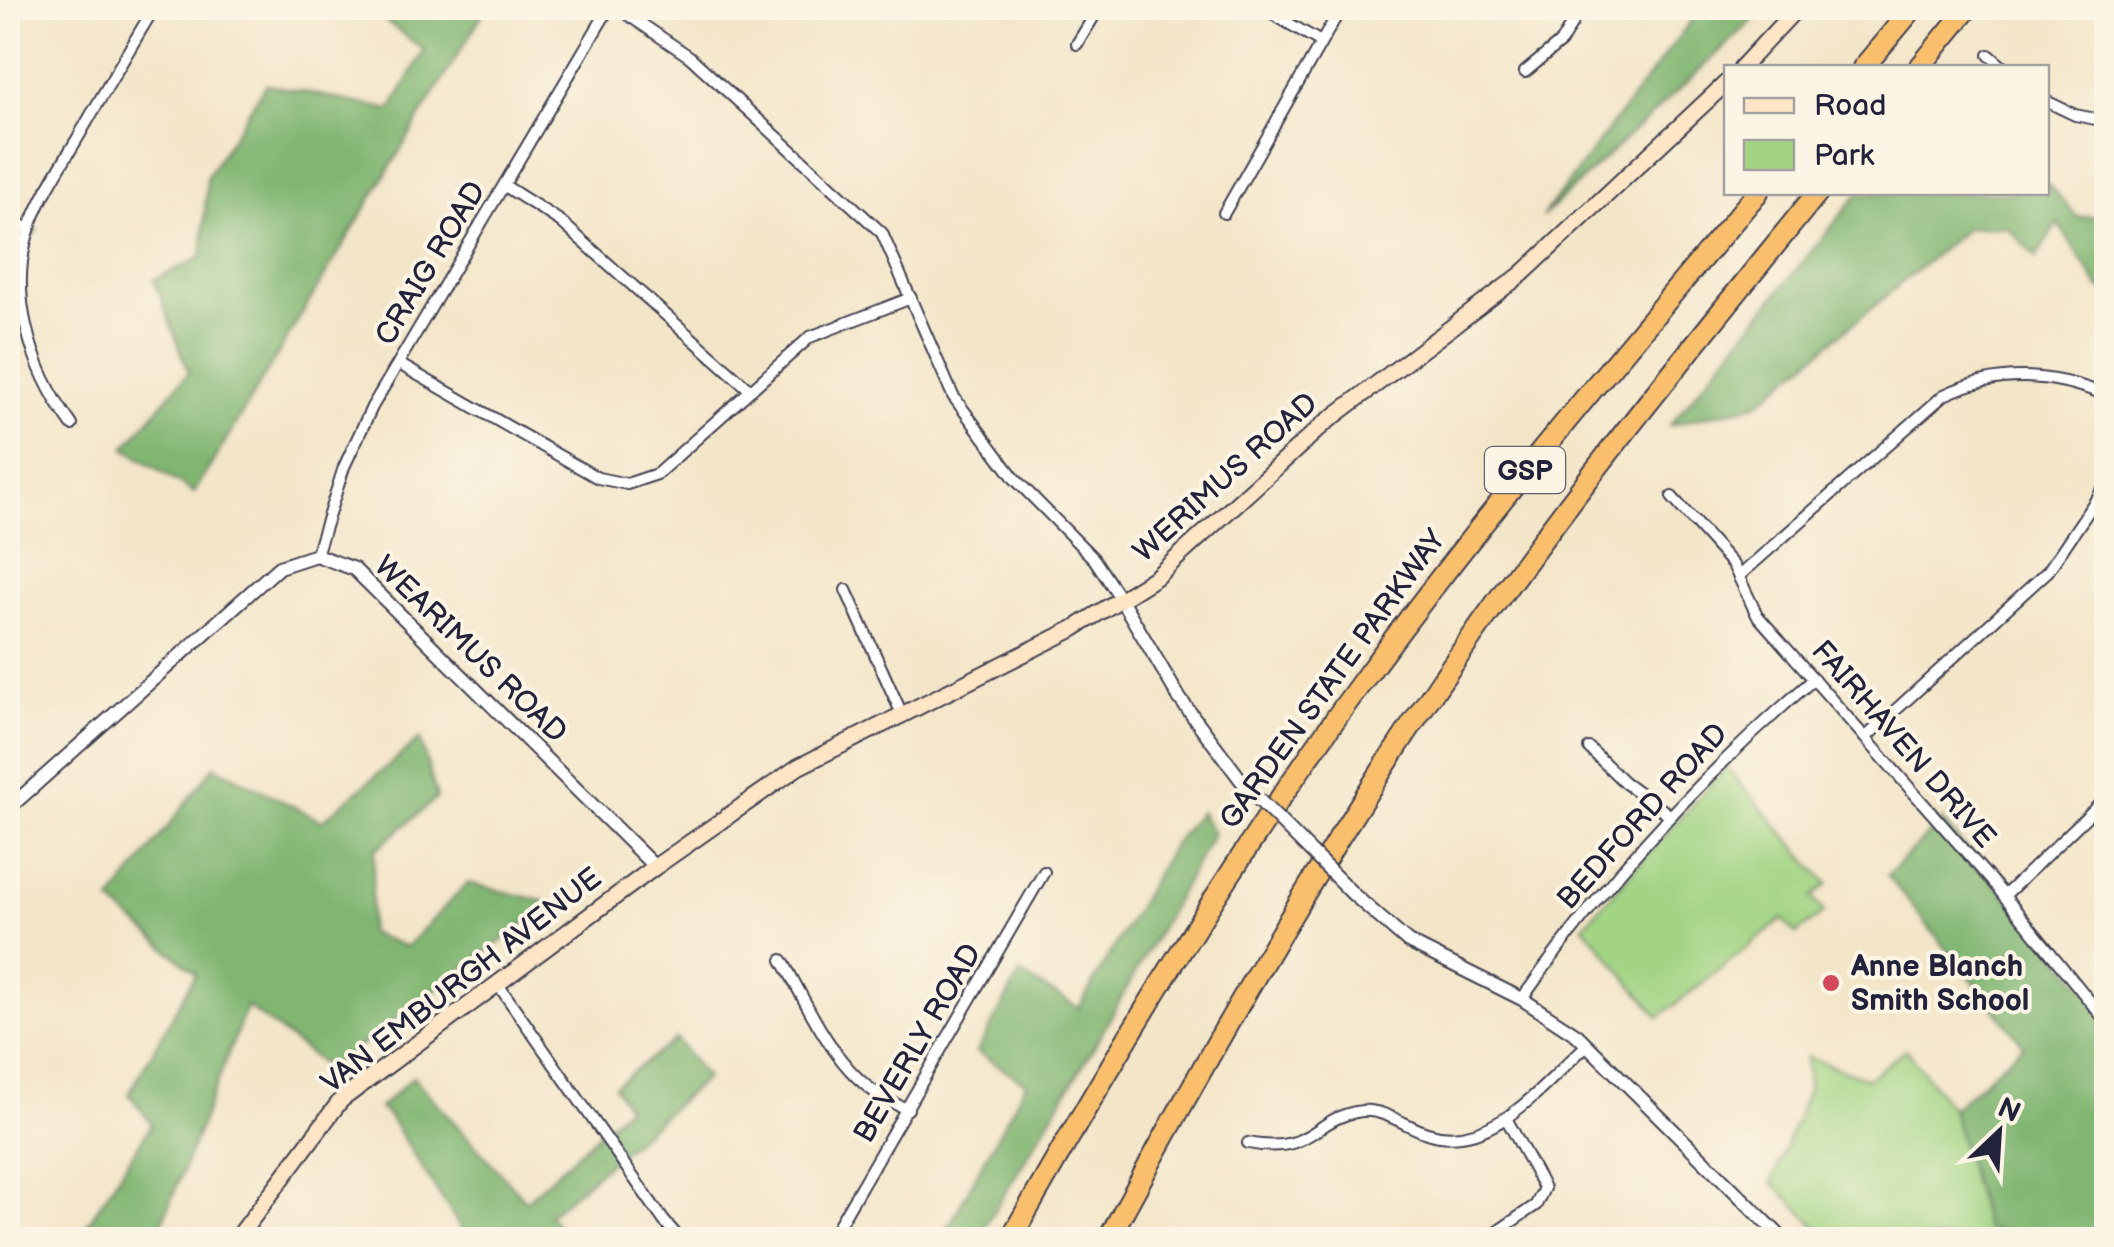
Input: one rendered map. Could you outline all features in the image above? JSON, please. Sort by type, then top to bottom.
[{"type":"highway","points":[[1866,65],[1914,8]]},
{"type":"highway","points":[[1922,65],[1968,8]]},
{"type":"highway","name":"GARDEN STATE PARKWAY","points":[[1010,1240],[1199,920],[1349,700],[1534,459],[1755,195]]},
{"type":"highway","name":"GSP","points":[[1108,1240],[1284,925],[1440,682],[1614,444],[1816,195]]},
{"type":"main road","points":[[1745,65],[1797,8]]},
{"type":"main road","name":"WERIMUS ROAD","points":[[655,866],[798,768],[1122,601],[1190,550],[1336,414],[1522,274],[1724,85]]},
{"type":"main road","name":"VAN EMBURGH AVENUE","points":[[236,1240],[341,1100],[655,866]]},
{"type":"street","points":[[72,425],[60,409],[26,330],[20,280],[29,230],[41,201],[154,8]]},
{"type":"street","name":"CRAIG ROAD","points":[[316,555],[355,439],[609,8]]},
{"type":"street","points":[[618,8],[690,56],[869,217],[893,250],[938,368],[972,423],[1016,479],[1094,560],[1180,700],[1246,788],[1354,895],[1408,942],[1552,1016],[1587,1044],[1784,1240]]},
{"type":"street","points":[[1077,44],[1099,8]]},
{"type":"street","points":[[1262,8],[1321,42]]},
{"type":"street","points":[[1224,213],[1341,8]]},
{"type":"street","points":[[1524,72],[1554,50],[1581,8]]},
{"type":"street","points":[[1990,54],[2001,65]]},
{"type":"street","points":[[2049,102],[2106,121]]},
{"type":"street","points":[[504,186],[560,221],[749,389]]},
{"type":"street","points":[[8,217],[29,230]]},
{"type":"street","points":[[399,364],[612,483],[627,484],[657,474],[749,389],[828,327],[911,298]]},
{"type":"street","points":[[1740,575],[1944,395],[1986,379],[2029,375],[2106,395]]},
{"type":"street","points":[[1865,738],[2048,571],[2106,485]]},
{"type":"street","name":"FAIRHAVEN DRIVE","points":[[1672,497],[1740,575],[1758,616],[2004,896],[2106,1021]]},
{"type":"street","points":[[8,808],[279,567],[316,555]]},
{"type":"street","name":"WEARIMUS ROAD","points":[[316,555],[354,569],[655,866]]},
{"type":"street","points":[[846,590],[901,712]]},
{"type":"street","name":"BEDFORD ROAD","points":[[1522,999],[1598,898],[1671,816],[1730,752],[1814,680]]},
{"type":"street","points":[[1589,748],[1624,782],[1671,816]]},
{"type":"street","points":[[2004,896],[2106,798]]},
{"type":"street","name":"BEVERLY ROAD","points":[[830,1240],[1044,872]]},
{"type":"street","points":[[782,960],[846,1069],[878,1096],[908,1109]]},
{"type":"street","points":[[497,983],[664,1222],[681,1240]]},
{"type":"street","points":[[1248,1143],[1278,1149],[1344,1116],[1369,1110],[1445,1138],[1484,1131],[1506,1118],[1587,1044]]},
{"type":"street","points":[[1485,1240],[1536,1205],[1544,1188],[1506,1118]]},
{"type":"green space","points":[[369,8],[486,8],[194,493],[125,448],[189,372],[154,280],[202,257],[207,177],[266,84],[391,110],[424,50]]},
{"type":"green space","points":[[1701,8],[1766,8],[1542,217]]},
{"type":"green space","points":[[2049,185],[2077,217],[2106,216],[2106,288],[2100,289],[2058,223],[2036,258],[2007,227],[1967,228],[1757,404],[1670,425],[1857,195],[2049,195]]},
{"type":"green space","points":[[8,212],[37,230],[8,268]]},
{"type":"green space","points":[[420,739],[437,798],[375,850],[369,933],[406,947],[468,883],[552,903],[329,1069],[247,1006],[161,1226],[145,1239],[78,1239],[152,1124],[129,1094],[196,973],[111,902],[214,766],[322,821]]},
{"type":"green space","points":[[1726,767],[1828,884],[1812,897],[1824,912],[1796,934],[1783,919],[1659,1017],[1584,926]]},
{"type":"green space","points":[[1200,812],[1213,833],[1096,1043],[977,1239],[942,1239],[1026,1083],[977,1052],[1020,974],[1079,1008],[1172,846]]},
{"type":"green space","points":[[1942,821],[2106,1012],[2106,1239],[2028,1239],[2026,1234],[1986,1229],[1952,1109],[2024,1045],[1887,875]]},
{"type":"green space","points":[[676,1039],[706,1078],[549,1215],[568,1239],[468,1239],[388,1115],[379,1108],[413,1077],[526,1201],[627,1107],[614,1086]]},
{"type":"green space","points":[[1906,1049],[1952,1109],[1986,1228],[2027,1234],[2028,1239],[1829,1239],[1772,1182],[1808,1090],[1806,1057],[1868,1079]]},
{"type":"place","name":"Anne Blanch Smith School","points":[[1831,983]]}]
